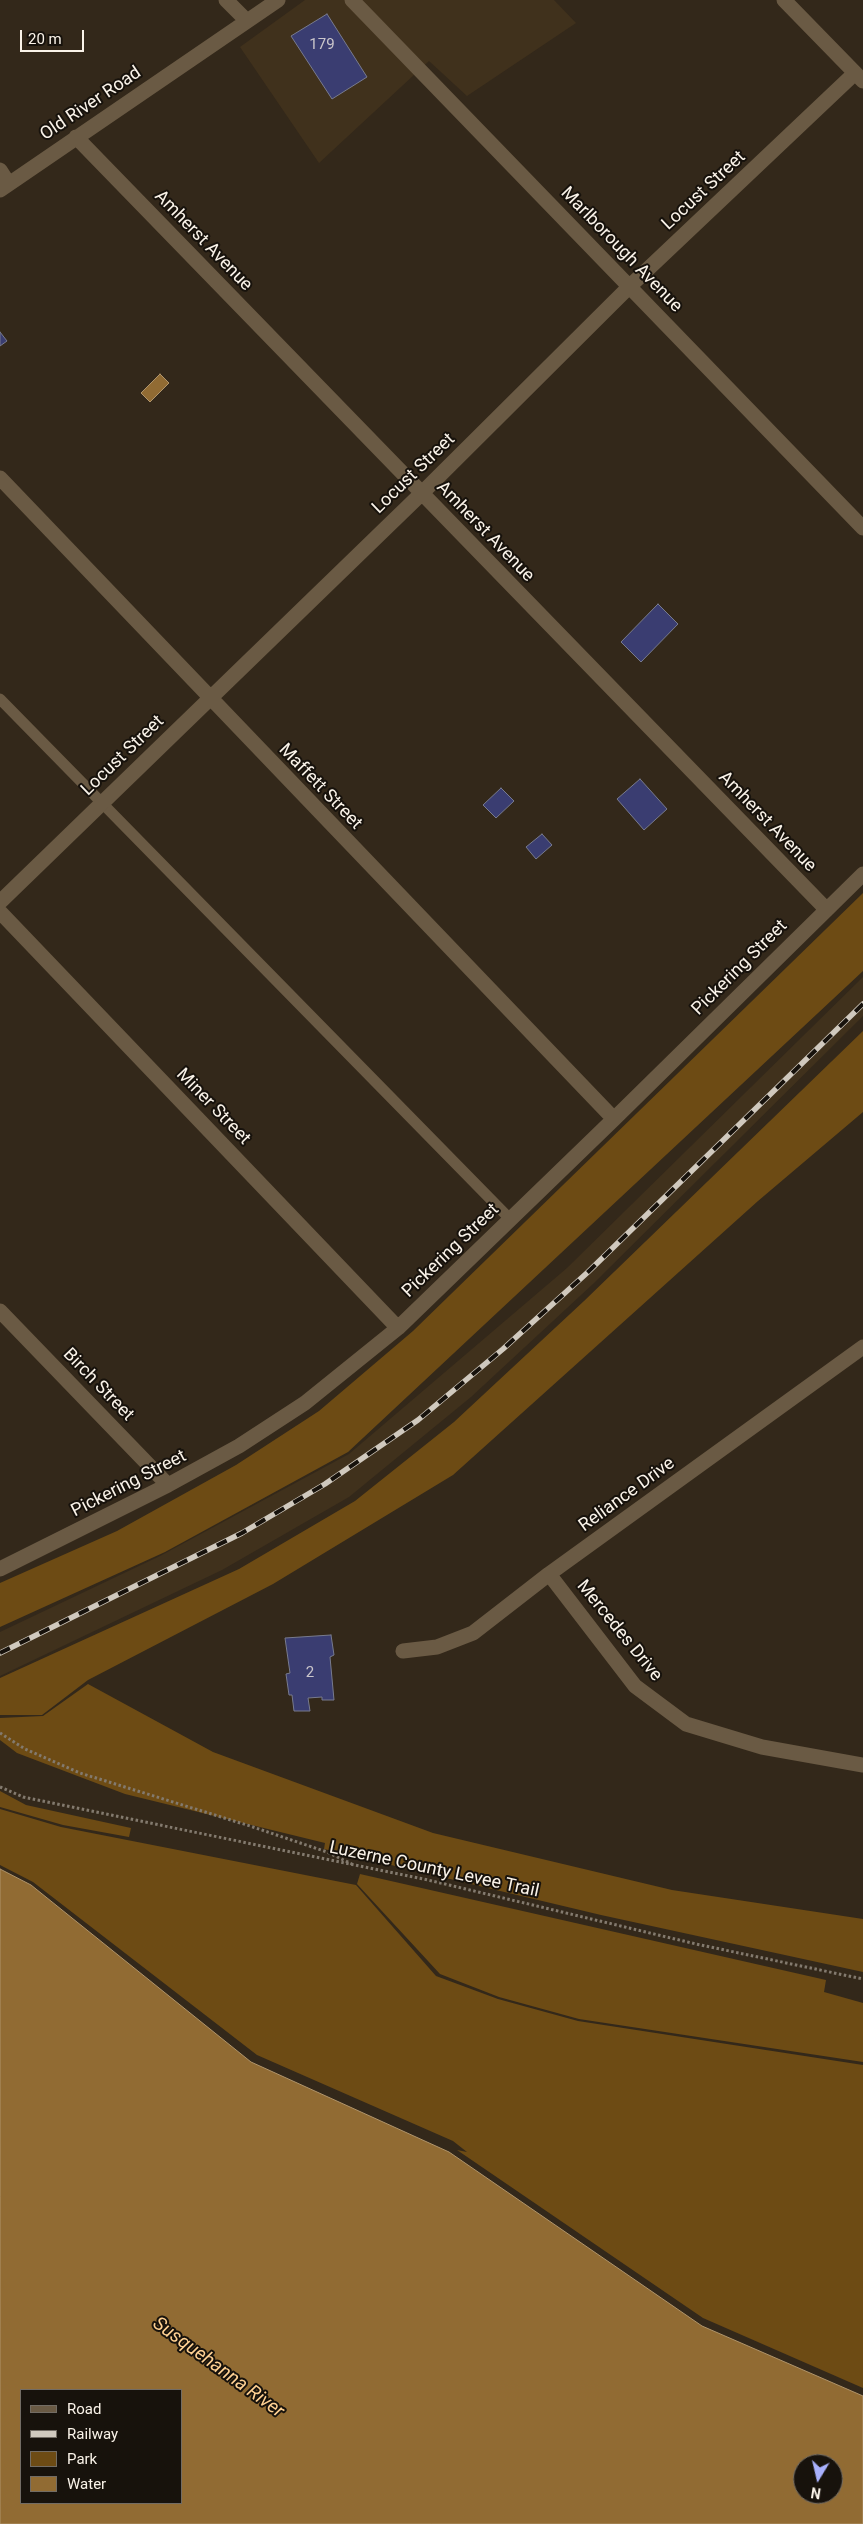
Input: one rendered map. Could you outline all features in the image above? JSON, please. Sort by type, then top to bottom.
[{"type":"street","points":[[226,0],[247,21]]},
{"type":"street","name":"Old River Road","points":[[5,187],[278,0]]},
{"type":"street","name":"Marlborough Avenue","points":[[352,0],[863,528]]},
{"type":"street","points":[[784,0],[859,77]]},
{"type":"street","name":"Locust Street","points":[[0,902],[208,698],[421,494],[630,286],[859,77]]},
{"type":"street","name":"Amherst Avenue","points":[[76,137],[826,909]]},
{"type":"street","points":[[0,170],[5,187]]},
{"type":"street","name":"Maffett Street","points":[[0,478],[208,698],[614,1119]]},
{"type":"street","name":"Pickering Street","points":[[0,1569],[168,1485],[240,1446],[305,1403],[398,1328],[511,1220],[863,874]]},
{"type":"street","name":"Miner Street","points":[[0,912],[398,1328]]},
{"type":"street","name":"Birch Street","points":[[0,1311],[168,1485]]},
{"type":"street","name":"Reliance Drive","points":[[403,1650],[437,1647],[473,1634],[549,1574],[863,1347]]},
{"type":"street","name":"Mercedes Drive","points":[[549,1574],[635,1686],[686,1724],[762,1747],[863,1764]]},
{"type":"lane","points":[[0,699],[511,1220]]},
{"type":"path","points":[[0,1733],[25,1749],[80,1773],[302,1843],[357,1866]]},
{"type":"path","name":"Luzerne County Levee Trail","points":[[0,1787],[24,1798],[428,1880],[696,1944],[863,1979]]},
{"type":"shaded area","points":[[305,0],[554,0],[576,23],[467,96],[429,61],[319,163],[240,47]]},
{"type":"shaded area","points":[[863,977],[863,1016],[594,1283],[471,1397],[349,1497],[222,1570],[0,1676],[0,1632],[160,1556],[349,1454],[567,1268]]},
{"type":"green space","points":[[863,893],[863,971],[348,1452],[165,1552],[0,1627],[0,1583],[117,1531],[236,1465],[319,1411],[413,1331]]},
{"type":"green space","points":[[863,1031],[863,1112],[758,1201],[453,1475],[273,1584],[88,1680],[42,1715],[0,1715],[0,1678],[239,1569],[355,1501],[454,1422],[584,1301]]},
{"type":"green space","points":[[88,1684],[213,1752],[433,1833],[672,1890],[863,1919],[863,1972],[601,1915],[324,1849],[325,1843],[125,1794],[17,1753],[0,1740],[0,1718],[43,1716]]},
{"type":"green space","points":[[0,1791],[26,1805],[131,1828],[129,1837],[63,1825],[0,1807]]},
{"type":"green space","points":[[0,1809],[61,1827],[356,1885],[436,1976],[498,1999],[578,2021],[863,2065],[863,2388],[703,2318],[457,2150],[467,2152],[453,2141],[257,2055],[33,1882],[0,1865]]},
{"type":"green space","points":[[360,1874],[826,1980],[824,1992],[863,2003],[863,2062],[579,2019],[499,1997],[440,1974],[357,1884]]},
{"type":"water","points":[[160,374],[169,383],[150,402],[141,393]]},
{"type":"water","name":"Susquehanna River","points":[[0,1869],[31,1885],[251,2062],[449,2152],[702,2326],[863,2396],[863,2524],[0,2524]]},
{"type":"building","points":[[327,14],[367,77],[332,99],[291,36]]},
{"type":"building","points":[[0,332],[7,341],[0,346]]},
{"type":"building","points":[[658,604],[678,624],[641,662],[621,642]]},
{"type":"building","points":[[640,779],[667,809],[644,830],[617,799]]},
{"type":"building","points":[[501,788],[514,801],[496,818],[483,805]]},
{"type":"building","points":[[542,834],[552,845],[536,859],[526,847]]},
{"type":"building","points":[[331,1635],[334,1655],[330,1657],[334,1700],[322,1700],[322,1697],[308,1698],[310,1711],[294,1711],[292,1695],[289,1695],[286,1674],[290,1673],[285,1638]]},
{"type":"railway","points":[[0,1653],[242,1533],[325,1484],[418,1420],[503,1349],[588,1272],[863,1004]]}]
